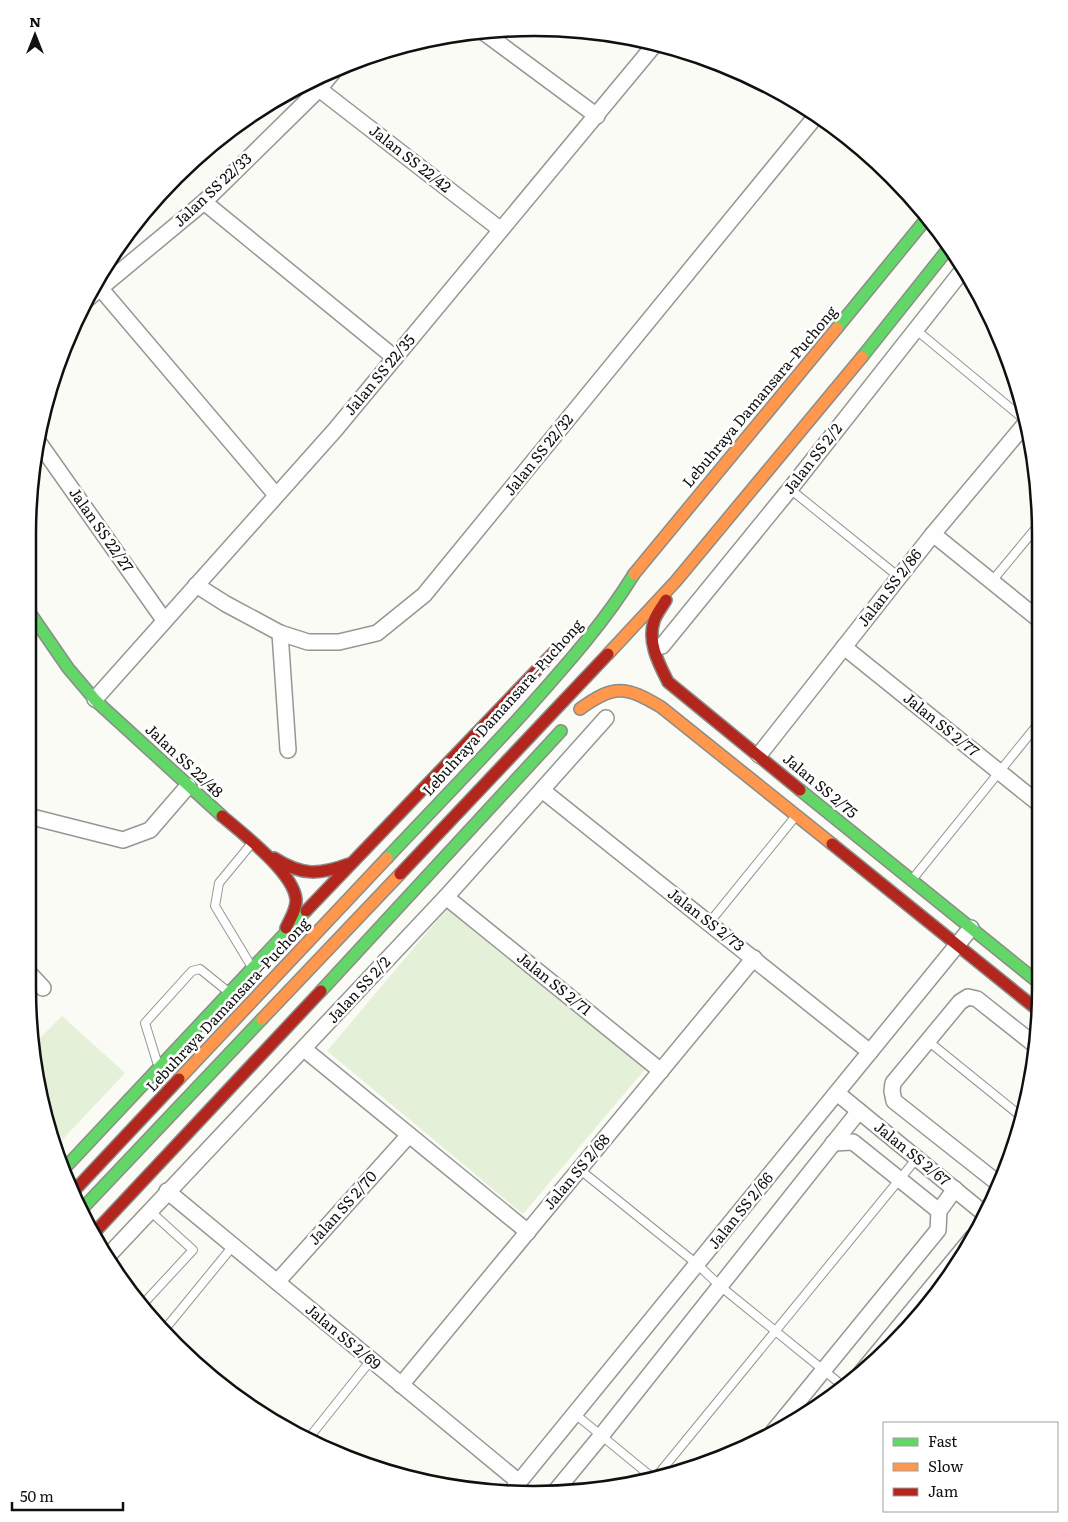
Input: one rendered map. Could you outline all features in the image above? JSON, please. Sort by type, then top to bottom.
[{"type":"main road","name":"Lebuhraya Damansara–Puchong","points":[[78,1187],[509,729],[609,612],[635,572],[923,223]]},
{"type":"main road","points":[[86,1204],[526,742],[676,581],[840,386],[945,253]]},
{"type":"main road","points":[[603,600],[635,572]]},
{"type":"main road","name":"Jalan SS 2/75","points":[[676,581],[654,621],[652,638],[655,658],[668,682],[1032,977]]},
{"type":"main road","name":"Jalan SS 22/48","points":[[36,621],[70,670],[95,699],[188,786],[252,843],[266,853],[296,895],[294,913],[282,936]]},
{"type":"main road","points":[[574,716],[621,641]]},
{"type":"main road","points":[[69,1163],[282,936],[561,645]]},
{"type":"main road","points":[[99,1229],[574,716],[597,695],[612,691],[626,690],[640,694],[661,707],[1031,1005]]},
{"type":"main road","points":[[266,853],[293,870],[307,874],[324,873],[355,862]]},
{"type":"street","points":[[492,38],[597,116]]},
{"type":"street","name":"Jalan SS 22/35","points":[[95,699],[335,430],[650,50]]},
{"type":"street","name":"Jalan SS 22/33","points":[[101,289],[204,202],[323,84]]},
{"type":"street","name":"Jalan SS 22/42","points":[[319,89],[501,230]]},
{"type":"street","name":"Jalan SS 22/32","points":[[196,585],[226,604],[280,633],[308,642],[339,642],[377,633],[424,595],[812,121]]},
{"type":"street","points":[[204,202],[395,358]]},
{"type":"street","name":"Jalan SS 2/2","points":[[662,646],[790,489],[959,275]]},
{"type":"street","points":[[101,289],[276,495]]},
{"type":"street","name":"Jalan SS 2/86","points":[[759,755],[933,534],[1020,427]]},
{"type":"street","name":"Jalan SS 22/27","points":[[44,450],[164,620]]},
{"type":"street","points":[[933,534],[1032,614]]},
{"type":"street","points":[[280,633],[288,750]]},
{"type":"street","name":"Jalan SS 2/77","points":[[844,647],[1032,799]]},
{"type":"street","name":"Jalan SS 2/2","points":[[112,1252],[446,897],[606,718]]},
{"type":"street","points":[[36,818],[123,840],[150,830],[188,786]]},
{"type":"street","name":"Jalan SS 2/73","points":[[542,790],[870,1052]]},
{"type":"street","name":"Jalan SS 2/71","points":[[446,897],[661,1071]]},
{"type":"street","name":"Jalan SS 2/66","points":[[516,1485],[971,928]]},
{"type":"street","name":"Jalan SS 2/68","points":[[401,1385],[754,958]]},
{"type":"street","points":[[36,981],[43,988]]},
{"type":"street","points":[[993,1179],[894,1101],[893,1083],[960,1002],[968,997],[977,998],[1029,1039]]},
{"type":"street","points":[[304,1048],[528,1232]]},
{"type":"street","name":"Jalan SS 2/67","points":[[837,1093],[979,1209]]},
{"type":"street","points":[[560,1485],[601,1436],[859,1111]]},
{"type":"street","name":"Jalan SS 2/70","points":[[277,1282],[409,1135]]},
{"type":"street","points":[[833,1143],[853,1142],[939,1211]]},
{"type":"street","points":[[784,1418],[938,1230],[939,1211],[956,1190]]},
{"type":"street","name":"Jalan SS 2/69","points":[[167,1192],[401,1385],[511,1485]]},
{"type":"street","points":[[904,1320],[937,1280]]},
{"type":"lane","points":[[915,329],[1017,414]]},
{"type":"lane","points":[[790,489],[899,577]]},
{"type":"lane","points":[[992,581],[1032,533]]},
{"type":"lane","points":[[911,881],[1032,731]]},
{"type":"lane","points":[[709,923],[797,815]]},
{"type":"lane","points":[[252,843],[219,883],[215,906],[252,968]]},
{"type":"lane","points":[[159,1066],[145,1023],[192,971],[200,969],[229,992]]},
{"type":"lane","points":[[928,1041],[1016,1112]]},
{"type":"lane","points":[[661,1469],[917,1158]]},
{"type":"lane","points":[[580,1169],[838,1382]]},
{"type":"lane","points":[[147,1301],[193,1250],[150,1211]]},
{"type":"lane","points":[[168,1325],[233,1246]]},
{"type":"lane","points":[[313,1433],[371,1360]]},
{"type":"lane","points":[[575,1414],[649,1472]]},
{"type":"green space","points":[[450,905],[646,1068],[523,1214],[327,1051]]},
{"type":"green space","points":[[62,1016],[125,1073],[63,1139],[58,1134],[53,1117],[39,1039]]},
{"type":"traffic: fast","points":[[837,328],[923,223]]},
{"type":"traffic: fast","points":[[862,357],[945,253]]},
{"type":"traffic: fast","points":[[387,858],[556,676],[597,627],[634,574]]},
{"type":"traffic: fast","points":[[36,622],[68,668],[96,701],[222,816]]},
{"type":"traffic: fast","points":[[321,991],[561,731]]},
{"type":"traffic: fast","points":[[800,790],[1032,977]]},
{"type":"traffic: fast","points":[[69,1164],[306,911]]},
{"type":"traffic: fast","points":[[86,1204],[262,1019]]},
{"type":"traffic: slow","points":[[634,574],[837,328]]},
{"type":"traffic: slow","points":[[608,654],[676,581],[862,357]]},
{"type":"traffic: slow","points":[[580,709],[602,695],[611,692],[629,692],[649,700],[661,707],[832,844]]},
{"type":"traffic: slow","points":[[179,1079],[387,858]]},
{"type":"traffic: slow","points":[[262,1019],[400,874]]},
{"type":"traffic: jam","points":[[666,600],[655,618],[652,637],[655,653],[668,682],[800,790]]},
{"type":"traffic: jam","points":[[306,911],[556,650]]},
{"type":"traffic: jam","points":[[400,874],[608,654]]},
{"type":"traffic: jam","points":[[222,816],[277,865],[293,888],[296,899],[295,906],[286,928]]},
{"type":"traffic: jam","points":[[832,844],[1031,1005]]},
{"type":"traffic: jam","points":[[274,858],[293,868],[311,872],[329,870],[349,864]]},
{"type":"traffic: jam","points":[[98,1228],[321,991]]},
{"type":"traffic: jam","points":[[78,1187],[179,1079]]}]
